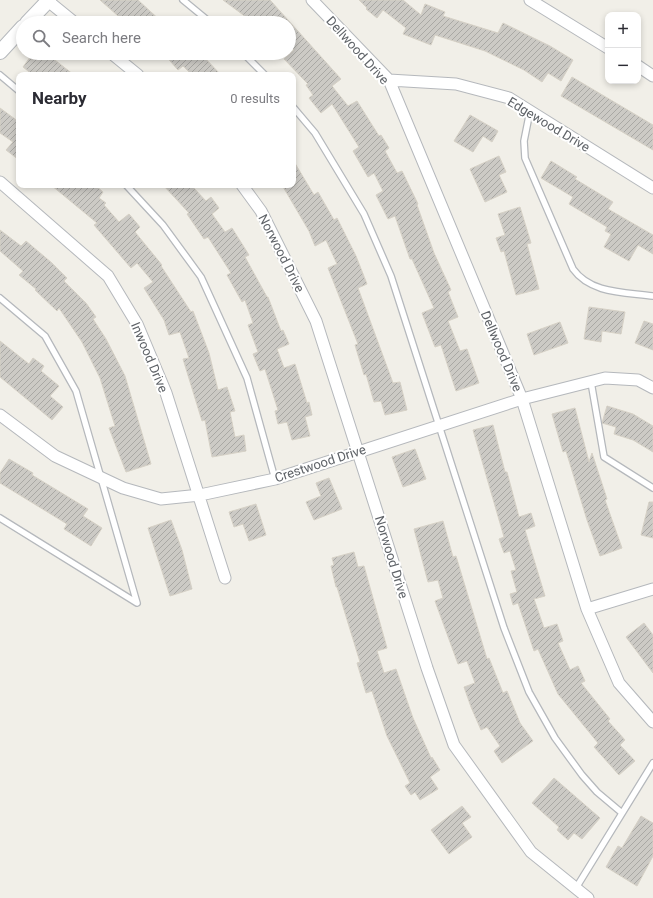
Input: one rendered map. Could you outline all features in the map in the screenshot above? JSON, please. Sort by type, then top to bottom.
[{"type":"street","points":[[34,16],[49,0],[67,16]]},
{"type":"street","name":"Dellwood Drive","points":[[312,0],[389,80],[522,399],[587,609],[619,682],[653,722]]},
{"type":"street","points":[[530,0],[605,46]]},
{"type":"street","points":[[1,48],[16,34]]},
{"type":"street","points":[[120,60],[134,72]]},
{"type":"street","points":[[641,68],[653,76]]},
{"type":"street","name":"Edgewood Drive","points":[[389,80],[456,84],[509,98],[653,188]]},
{"type":"street","name":"Inwood Drive","points":[[0,182],[108,276],[140,331],[166,393],[200,495],[225,578]]},
{"type":"street","name":"Norwood Drive","points":[[244,188],[261,211],[316,322],[426,668],[454,745],[531,852],[588,898]]},
{"type":"street","name":"Crestwood Drive","points":[[0,415],[55,456],[123,488],[161,499],[200,495],[275,479],[522,399],[605,378],[638,380],[653,388]]},
{"type":"street","points":[[587,609],[653,589]]},
{"type":"lane","points":[[183,0],[202,16]]},
{"type":"lane","points":[[250,60],[261,72]]},
{"type":"lane","points":[[0,75],[16,88]]},
{"type":"lane","points":[[296,111],[315,133],[364,214],[391,276],[504,628],[529,692],[555,738],[582,776],[597,792],[622,813]]},
{"type":"lane","points":[[530,112],[524,141],[525,158],[573,269],[579,278],[595,288],[653,296]]},
{"type":"lane","points":[[129,188],[163,225],[201,277],[247,378],[275,479]]},
{"type":"lane","points":[[0,298],[45,336],[63,365],[76,391],[137,603],[0,518]]},
{"type":"lane","points":[[591,382],[604,457],[653,488]]},
{"type":"lane","points":[[576,888],[653,763]]},
{"type":"building","points":[[100,0],[138,0],[155,16],[118,16]]},
{"type":"building","points":[[223,0],[270,0],[284,16],[245,16]]},
{"type":"building","points":[[359,0],[403,0],[421,15],[425,4],[445,12],[443,16],[498,33],[503,23],[550,46],[573,60],[561,81],[548,73],[542,82],[524,70],[485,51],[435,35],[431,45],[403,34],[406,28],[383,10],[377,18],[366,9],[367,8]]},
{"type":"building","points":[[296,29],[341,79],[332,86],[348,106],[357,101],[379,136],[381,135],[389,148],[385,151],[397,173],[402,171],[418,204],[417,205],[434,253],[451,290],[448,292],[458,317],[448,321],[460,351],[467,349],[479,383],[456,391],[441,345],[435,347],[422,313],[434,308],[412,259],[410,259],[395,216],[388,219],[376,195],[383,191],[374,173],[368,177],[353,151],[359,147],[332,104],[321,113],[309,98],[313,95],[306,85],[308,84],[285,60],[296,60]]},
{"type":"building","points":[[28,60],[55,60],[70,72],[29,72],[23,67]]},
{"type":"building","points":[[169,60],[207,60],[218,72],[189,72],[183,66],[178,70]]},
{"type":"building","points":[[572,77],[653,125],[653,150],[561,96]]},
{"type":"building","points":[[0,108],[16,120],[16,158],[6,150],[13,142],[0,133]]},
{"type":"building","points":[[470,115],[498,131],[492,142],[483,136],[473,152],[454,141]]},
{"type":"building","points":[[499,156],[506,172],[499,175],[507,192],[485,202],[470,169]]},
{"type":"building","points":[[551,161],[577,177],[575,179],[613,202],[608,209],[653,235],[653,254],[638,245],[629,261],[604,247],[611,234],[605,231],[607,227],[569,204],[573,197],[541,178]]},
{"type":"building","points":[[296,165],[314,195],[318,192],[334,220],[337,218],[356,256],[367,284],[358,288],[393,383],[400,382],[407,410],[385,415],[381,401],[374,402],[366,374],[364,375],[355,345],[358,344],[328,268],[337,264],[326,240],[315,246],[309,231],[284,188],[296,188]]},
{"type":"building","points":[[55,188],[98,188],[103,192],[99,198],[106,203],[104,205],[119,222],[129,214],[140,227],[135,232],[162,265],[161,266],[191,312],[193,311],[209,353],[218,390],[227,387],[235,411],[230,412],[235,437],[244,435],[246,451],[212,457],[205,420],[202,421],[183,359],[189,358],[180,332],[169,335],[164,320],[144,288],[153,282],[137,263],[131,268],[94,225],[97,223]]},
{"type":"building","points":[[166,188],[194,188],[206,201],[211,197],[219,208],[212,214],[225,232],[232,228],[249,255],[245,257],[268,297],[281,331],[283,330],[289,344],[277,349],[284,368],[295,364],[307,403],[309,402],[312,415],[305,417],[310,436],[292,440],[287,422],[278,424],[275,411],[278,410],[265,369],[260,371],[253,354],[258,352],[248,325],[253,323],[245,300],[242,302],[227,275],[231,273],[208,237],[204,239],[187,214],[189,213]]},
{"type":"building","points":[[520,207],[531,243],[527,244],[539,289],[516,295],[504,251],[501,252],[496,238],[505,235],[498,214]]},
{"type":"building","points":[[0,230],[21,246],[26,241],[52,263],[67,278],[64,281],[86,303],[96,317],[93,319],[106,339],[125,376],[151,464],[126,472],[109,428],[115,426],[100,378],[82,342],[59,308],[57,311],[35,290],[36,289],[19,275],[23,271],[0,251]]},
{"type":"building","points":[[589,307],[625,312],[621,334],[602,331],[601,342],[584,339]]},
{"type":"building","points":[[644,321],[653,324],[653,350],[635,343]]},
{"type":"building","points":[[560,322],[568,343],[534,355],[527,334]]},
{"type":"building","points":[[0,341],[29,364],[33,358],[44,366],[41,371],[59,386],[50,396],[63,407],[52,420],[0,377]]},
{"type":"building","points":[[607,406],[633,414],[653,426],[653,452],[633,440],[614,434],[616,427],[602,423]]},
{"type":"building","points":[[575,408],[589,462],[592,453],[607,499],[605,500],[622,548],[600,556],[587,520],[566,451],[563,452],[552,414]]},
{"type":"building","points":[[493,425],[505,472],[507,472],[519,517],[531,513],[535,526],[525,530],[545,596],[534,599],[544,628],[557,624],[563,641],[558,643],[570,670],[578,666],[585,681],[581,683],[610,719],[608,721],[625,740],[620,745],[635,761],[619,775],[594,747],[598,743],[558,694],[538,649],[534,651],[518,603],[513,605],[510,594],[517,592],[511,571],[516,570],[510,551],[504,553],[499,539],[504,537],[473,430]]},
{"type":"building","points":[[415,449],[426,479],[403,487],[392,457]]},
{"type":"building","points":[[9,459],[33,473],[32,475],[88,509],[83,516],[102,528],[91,546],[64,529],[67,524],[0,483],[0,473]]},
{"type":"building","points":[[329,478],[342,509],[314,520],[306,502],[321,496],[316,483]]},
{"type":"building","points":[[649,502],[653,502],[653,538],[641,535]]},
{"type":"building","points":[[256,504],[266,535],[249,541],[243,524],[234,527],[229,512]]},
{"type":"building","points":[[171,520],[182,550],[192,589],[170,596],[148,528]]},
{"type":"building","points":[[443,521],[453,557],[456,556],[487,659],[489,658],[503,693],[507,691],[520,723],[533,741],[502,763],[494,751],[500,746],[487,727],[481,730],[471,707],[464,687],[475,683],[467,661],[458,664],[435,601],[443,598],[438,580],[428,582],[414,529]]},
{"type":"building","points":[[354,552],[358,567],[364,566],[387,648],[377,651],[384,673],[396,669],[413,718],[431,758],[432,757],[440,770],[430,777],[438,789],[420,800],[415,792],[411,795],[405,786],[410,783],[387,736],[372,691],[366,693],[357,663],[360,662],[336,587],[331,566],[334,565],[332,558]]},
{"type":"building","points":[[644,623],[653,635],[653,673],[626,637]]},
{"type":"building","points":[[554,778],[600,818],[582,839],[574,833],[568,840],[557,830],[559,827],[532,803]]},
{"type":"building","points":[[462,806],[471,817],[462,823],[472,837],[449,854],[431,830]]},
{"type":"building","points":[[641,816],[653,823],[653,856],[637,886],[606,867],[618,846],[622,848]]}]
